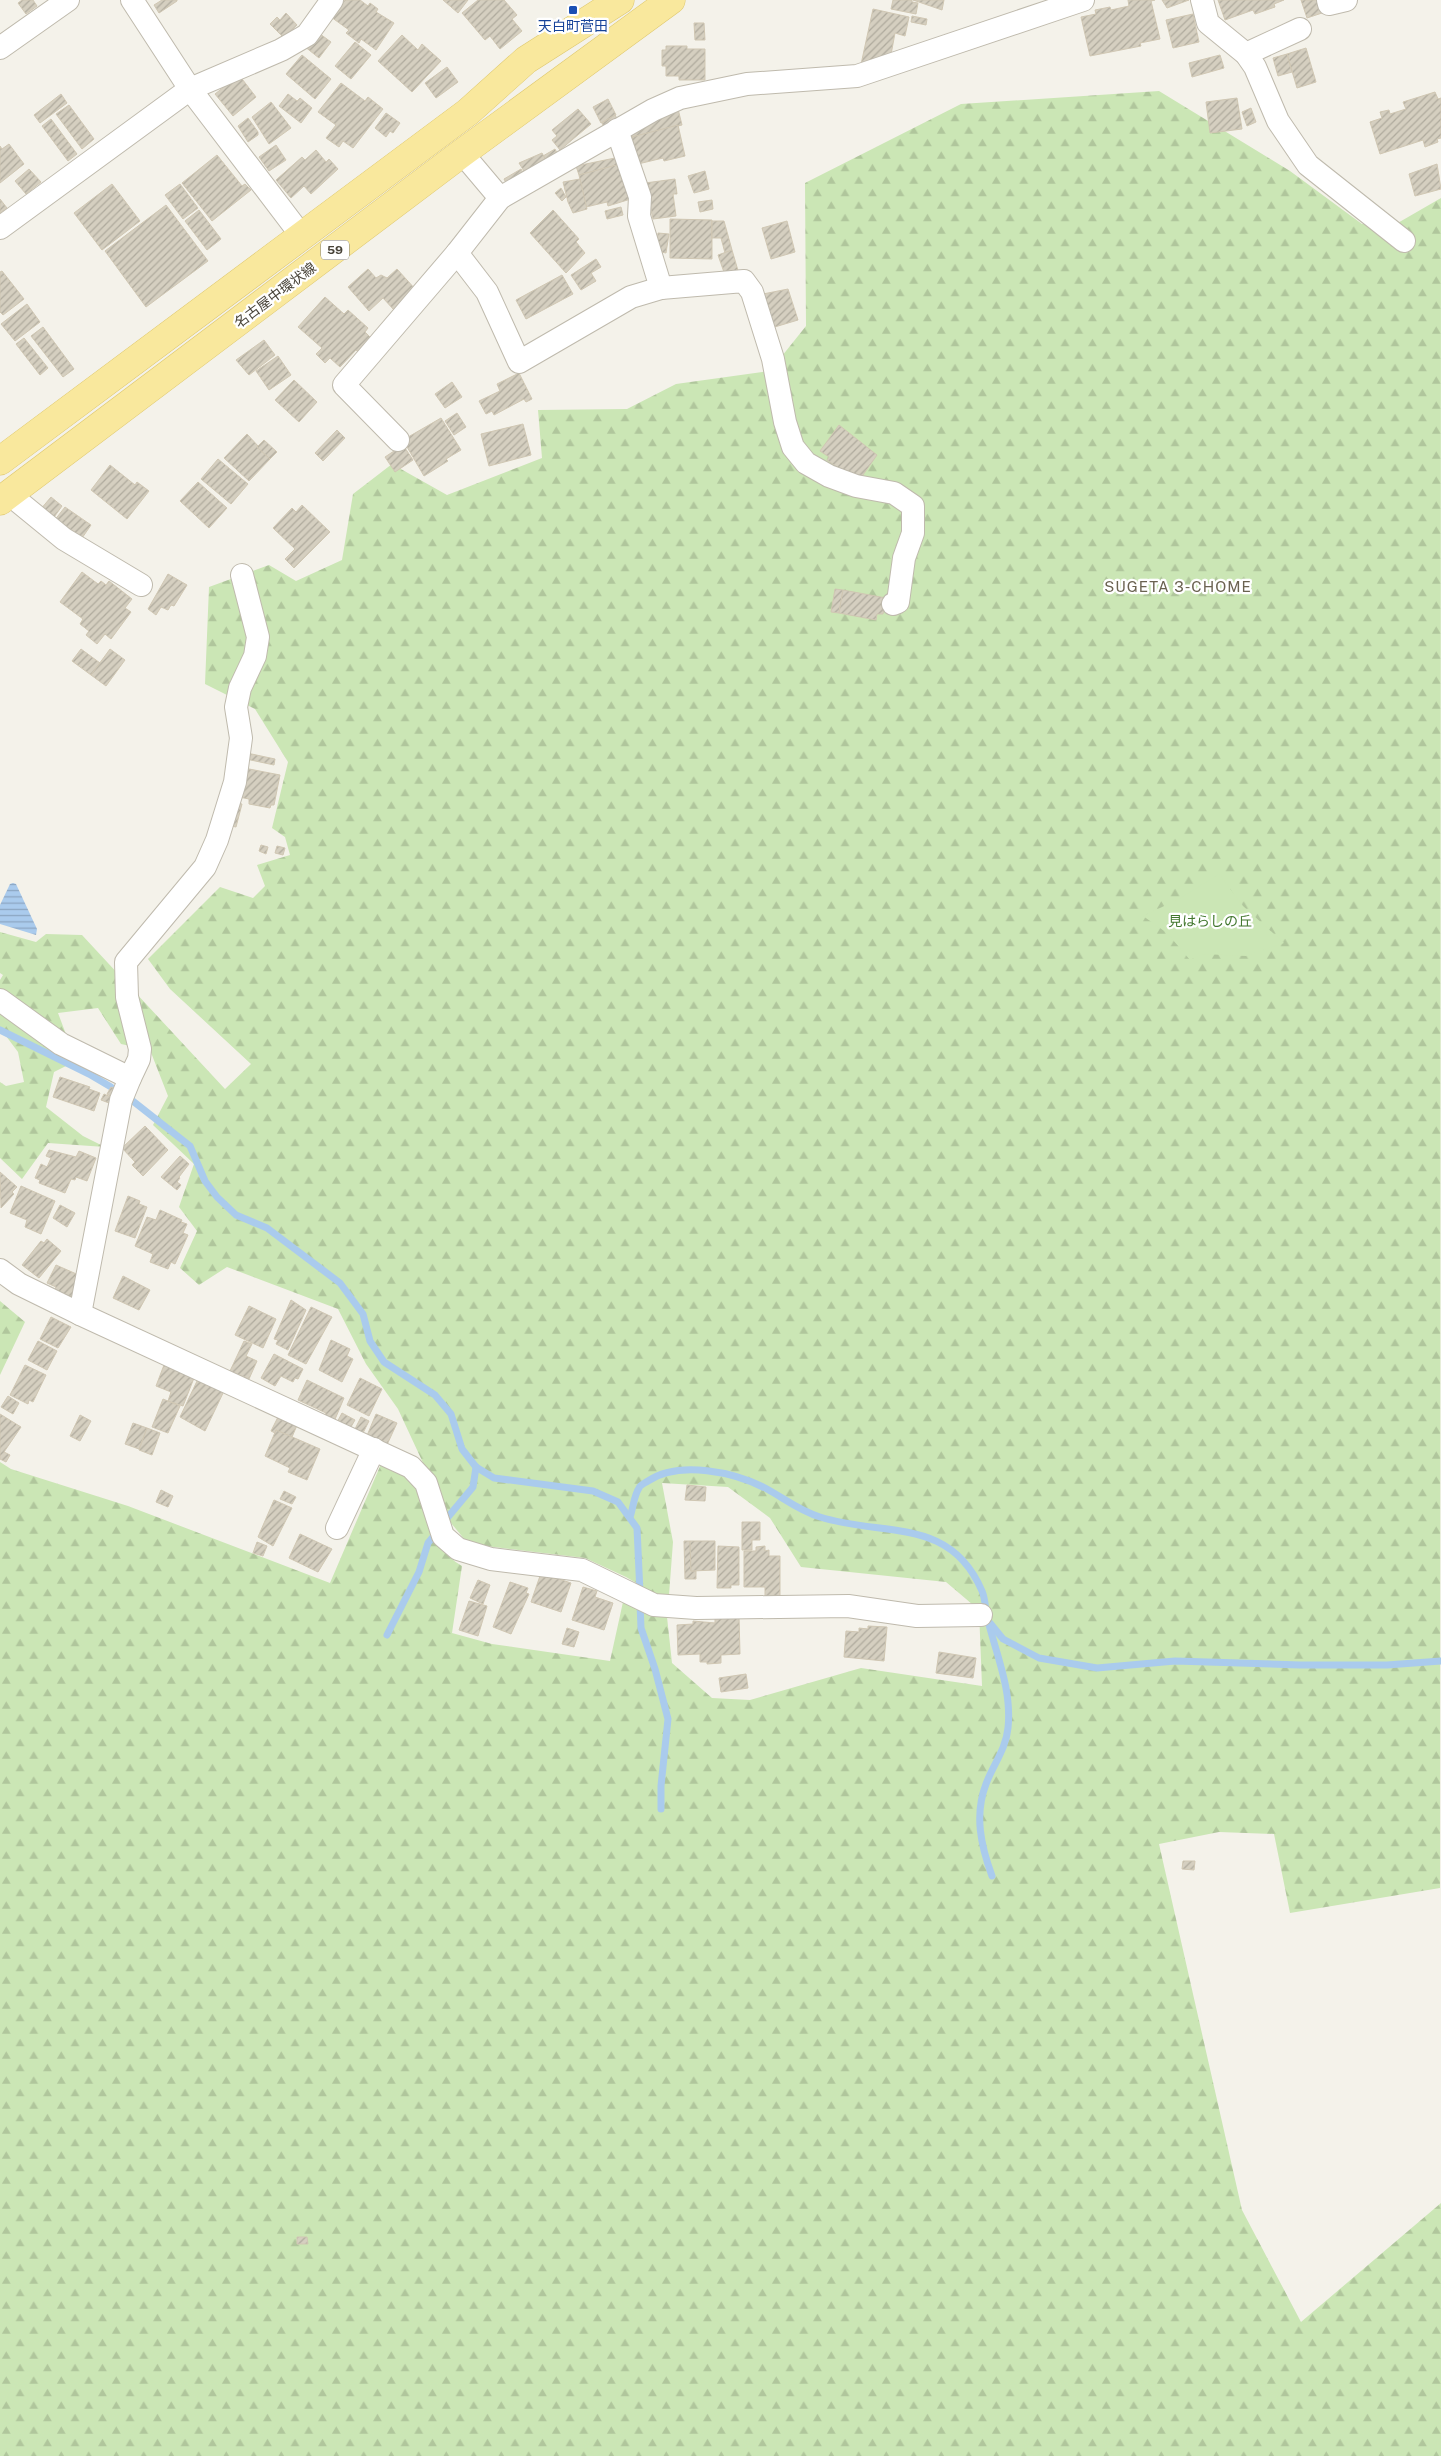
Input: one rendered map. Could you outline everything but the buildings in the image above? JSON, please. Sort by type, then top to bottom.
[{"type":"main road","name":"59","points":[[0,461],[468,112],[526,60],[620,0]]},
{"type":"main road","name":"名古屋中環状線","points":[[5,497],[462,153],[671,0]]},
{"type":"street","points":[[0,48],[68,0]]},
{"type":"street","points":[[132,0],[190,88],[301,235]]},
{"type":"street","points":[[0,228],[190,88],[281,50],[307,35],[332,0]]},
{"type":"street","points":[[398,440],[344,384],[457,253],[500,198],[617,130],[680,98],[747,84],[857,76],[1083,0]]},
{"type":"street","points":[[1202,0],[1208,23],[1246,54],[1255,68],[1278,121],[1308,165],[1404,241]]},
{"type":"street","points":[[1328,0],[1329,4],[1346,0]]},
{"type":"street","points":[[1246,54],[1300,30]]},
{"type":"street","points":[[617,130],[640,197],[638,216],[661,288]]},
{"type":"street","points":[[462,153],[500,198]]},
{"type":"street","points":[[457,253],[487,292],[519,362],[631,297],[661,288],[744,281],[752,292],[773,359],[793,446],[806,463],[829,476],[856,486],[894,492],[913,506],[913,533],[904,558],[898,602],[893,604]]},
{"type":"street","points":[[5,497],[64,540],[141,585]]},
{"type":"street","points":[[80,1314],[121,1100],[139,1059],[140,1049],[127,997],[126,962],[205,867],[217,840],[234,782],[241,738],[236,707],[240,688],[255,656],[258,637],[242,575]]},
{"type":"street","points":[[0,1000],[62,1044],[130,1078]]},
{"type":"street","points":[[0,1270],[19,1284],[80,1314],[411,1467],[426,1483],[443,1536],[458,1549],[490,1559],[582,1570],[654,1605],[696,1608],[848,1606],[917,1616],[981,1615]]},
{"type":"street","points":[[336,1528],[374,1450]]},
{"type":"green space","points":[[1159,91],[1290,171],[1362,224],[1396,224],[1441,198],[1440,1888],[1290,1913],[1274,1834],[1219,1832],[1159,1844],[1242,2210],[1301,2322],[1441,2203],[1441,2456],[0,2456],[0,1462],[11,1469],[128,1506],[330,1583],[381,1464],[404,1474],[414,1485],[420,1496],[433,1533],[440,1545],[449,1556],[462,1566],[452,1633],[492,1644],[610,1661],[623,1602],[646,1613],[667,1617],[672,1663],[712,1698],[750,1700],[861,1668],[982,1686],[979,1610],[946,1582],[801,1567],[770,1518],[728,1487],[662,1483],[673,1542],[669,1595],[655,1594],[626,1577],[585,1558],[478,1545],[465,1540],[451,1523],[398,1409],[366,1364],[338,1309],[227,1267],[199,1285],[180,1268],[197,1231],[179,1207],[194,1164],[153,1125],[168,1096],[150,1050],[121,1044],[98,1008],[58,1013],[76,1061],[54,1072],[46,1107],[83,1136],[105,1147],[48,1143],[22,1179],[0,1158],[0,1082],[6,1086],[24,1082],[18,1052],[0,1028],[0,980],[3,975],[0,973],[0,932],[36,942],[46,934],[82,935],[225,1089],[251,1064],[170,989],[148,959],[220,887],[253,898],[265,886],[257,865],[290,855],[285,837],[272,828],[288,762],[255,709],[205,684],[209,587],[269,565],[296,581],[342,560],[353,494],[392,464],[447,495],[542,458],[538,410],[627,409],[676,384],[770,371],[806,326],[805,183],[961,104]]},
{"type":"green space","name":"見はらしの丘","points":[[1219,874],[1243,906],[1284,943],[1246,956],[1202,954],[1190,960],[1167,933],[1143,916],[1179,899]]},
{"type":"green space","points":[[0,1301],[25,1322],[0,1375]]},
{"type":"water","points":[[10,884],[16,884],[37,929],[36,935],[0,924],[0,905]]},
{"type":"waterway","points":[[0,1030],[89,1074],[111,1087]]},
{"type":"waterway","points":[[129,1098],[190,1146],[205,1181],[217,1197],[236,1215],[267,1228],[340,1283],[363,1314],[370,1341],[384,1362],[435,1395],[451,1414],[462,1449],[476,1467],[494,1478],[593,1491],[618,1502],[637,1528],[640,1593]]},
{"type":"waterway","points":[[443,1523],[473,1487],[476,1467]]},
{"type":"waterway","points":[[630,1517],[637,1491],[644,1483],[675,1471],[707,1471],[723,1473],[754,1483],[799,1508],[820,1517],[844,1523],[913,1533],[934,1540],[952,1551],[968,1567],[982,1591],[1008,1701],[1007,1736],[986,1784],[980,1807],[982,1842],[992,1876]]},
{"type":"waterway","points":[[387,1635],[419,1572],[428,1543],[437,1532]]},
{"type":"waterway","points":[[640,1603],[641,1628],[655,1669],[668,1719],[661,1786],[661,1809]]},
{"type":"waterway","points":[[990,1623],[1003,1639],[1039,1658],[1097,1668],[1175,1661],[1300,1665],[1387,1665],[1441,1661]]},
{"type":"place","name":"天白町菅田","points":[[573,10]]},
{"type":"district","name":"SUGETA 3-CHOME","points":[[1178,586]]}]
